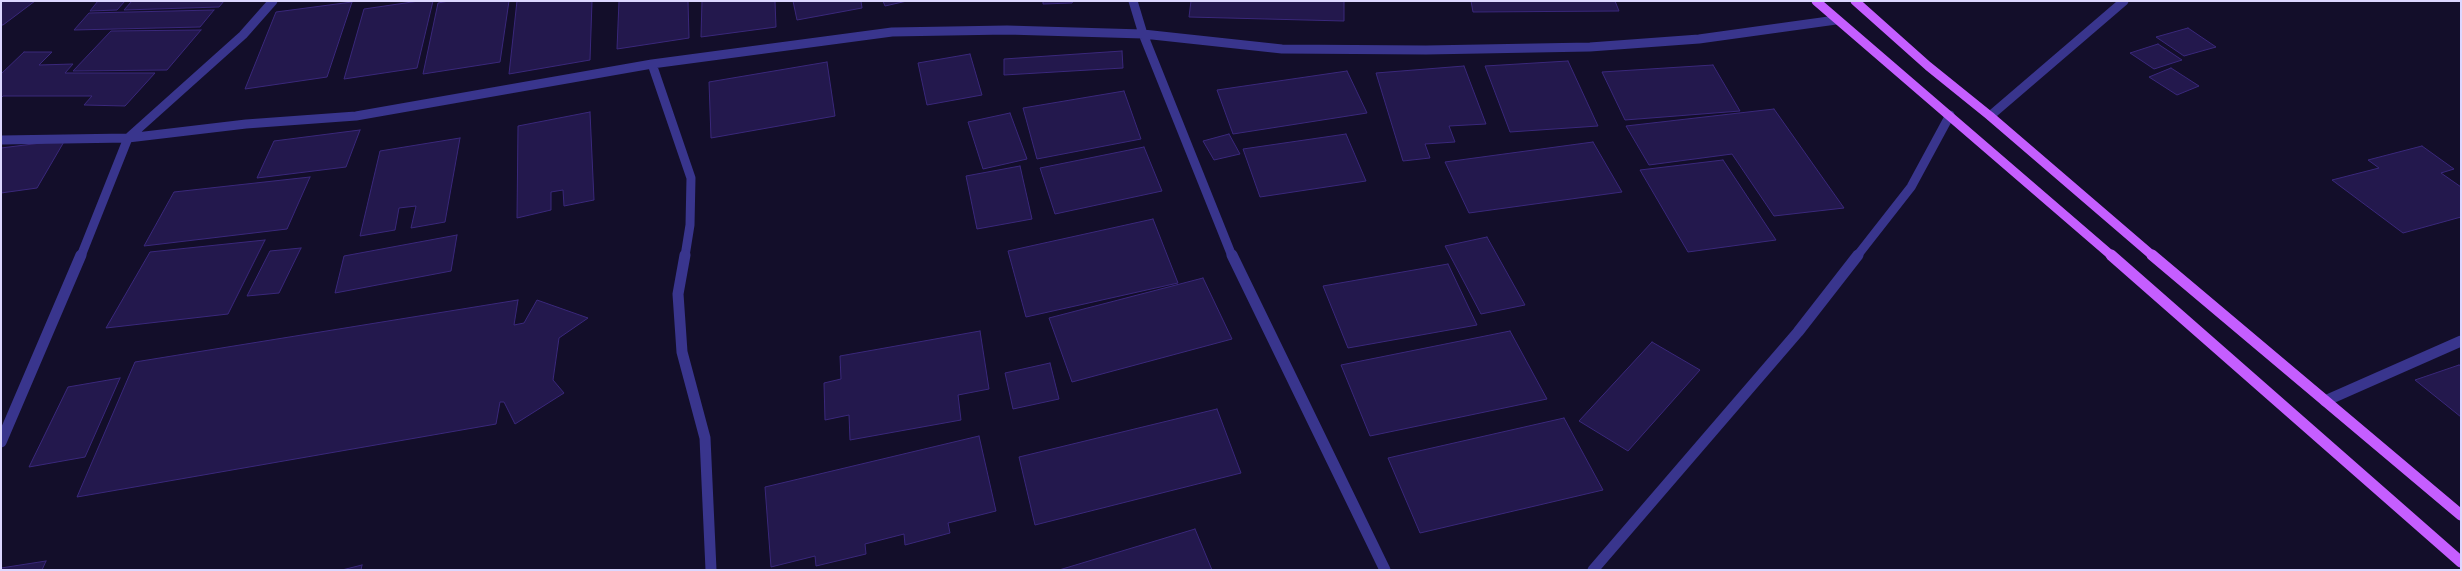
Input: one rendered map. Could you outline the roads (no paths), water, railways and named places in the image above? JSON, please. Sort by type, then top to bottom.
[{"type":"main road","points":[[1816,1],[1836,20],[1950,115],[2461,562]]},
{"type":"main road","points":[[1855,1],[1928,66],[1990,116],[2089,203],[2461,515]]},
{"type":"street","points":[[1,442],[74,274],[128,138],[243,35],[273,1]]},
{"type":"street","points":[[1133,1],[1143,34],[1234,261],[1385,570]]},
{"type":"street","points":[[1990,116],[2124,1]]},
{"type":"street","points":[[1,140],[128,138],[246,124],[356,116],[652,64],[892,32],[1007,30],[1143,34],[1282,49],[1426,50],[1582,47],[1699,39],[1836,20]]},
{"type":"street","points":[[652,64],[691,178],[690,225],[678,294],[682,352],[705,438],[711,570]]},
{"type":"street","points":[[1593,570],[1803,326],[1911,187],[1950,115]]},
{"type":"street","points":[[2325,401],[2461,341]]}]
